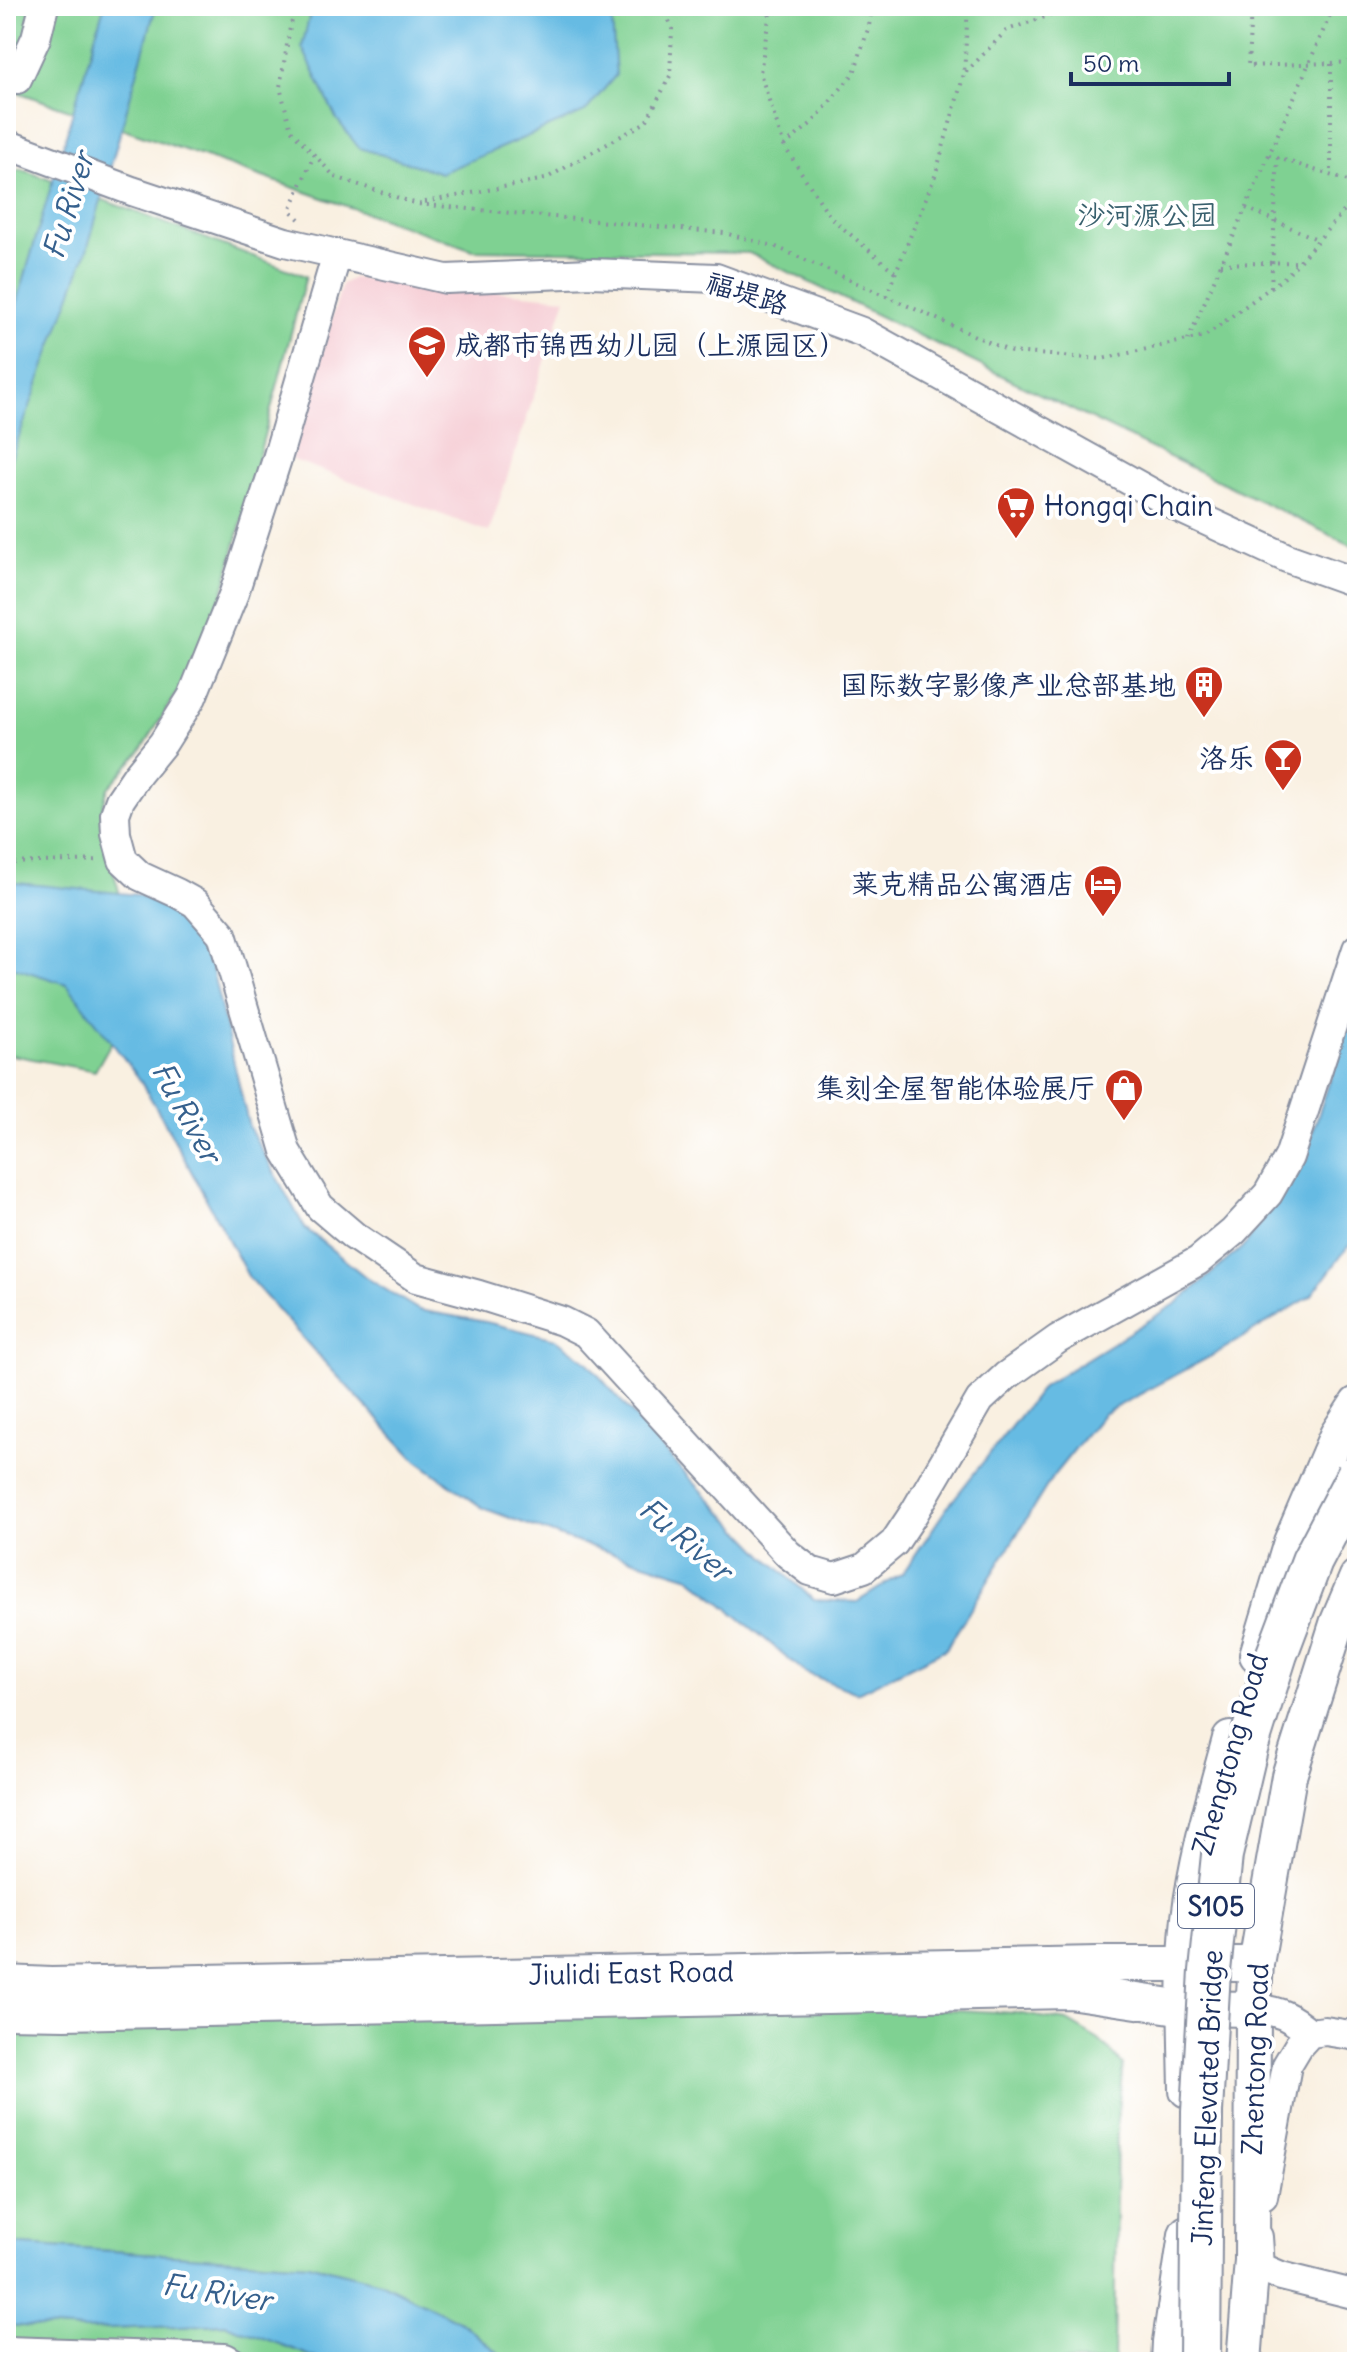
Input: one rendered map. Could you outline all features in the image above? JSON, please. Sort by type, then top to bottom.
[{"type":"highway","name":"Jinfeng Elevated Bridge","points":[[1200,2362],[1202,2112],[1210,1971],[1222,1855],[1247,1749],[1277,1654],[1312,1561],[1357,1475]]},
{"type":"highway","name":"Jinfeng Elevated Bridge","points":[[1222,2362],[1226,2078],[1237,1877],[1248,1819],[1300,1642],[1357,1517]]},
{"type":"highway","points":[[1172,2362],[1190,2223]]},
{"type":"main road","name":"Zhengtong Road","points":[[1191,2362],[1185,2008],[1190,1917],[1203,1843],[1234,1726],[1270,1618],[1291,1542],[1337,1435],[1357,1404]]},
{"type":"main road","name":"Zhentong Road","points":[[1244,2362],[1252,2260],[1256,1964],[1289,1776],[1337,1624],[1357,1577]]},
{"type":"main road","name":"Jiulidi East Road","points":[[6,1983],[51,1985],[1256,1964]]},
{"type":"main road","points":[[6,2011],[81,2012],[1069,1991],[1185,2008],[1253,2009]]},
{"type":"street","points":[[17,79],[36,38],[44,6]]},
{"type":"street","name":"福堤路","points":[[6,144],[132,191],[285,242],[446,279],[591,273],[716,278],[862,332],[1181,509],[1287,558],[1357,583]]},
{"type":"street","points":[[337,254],[277,459],[217,637],[192,697],[163,743],[120,800],[115,814],[116,834],[123,860],[140,876],[195,903],[222,934],[286,1151],[320,1207],[354,1236],[416,1278],[562,1321],[586,1333],[788,1554],[810,1571],[834,1578],[864,1568],[894,1543],[980,1400],[1006,1376],[1058,1339],[1198,1261],[1233,1232],[1268,1194],[1289,1157],[1357,949]]},
{"type":"street","points":[[1253,2009],[1271,2009],[1292,2017],[1310,2033]]},
{"type":"street","points":[[1357,2036],[1325,2031],[1310,2033],[1287,2065],[1258,2224],[1260,2267],[1281,2276],[1357,2295]]},
{"type":"street","points":[[6,2351],[225,2358],[232,2362]]},
{"type":"path","points":[[297,6],[290,27],[280,87],[291,130],[335,177],[417,204],[724,233],[774,246],[1011,352],[1102,359],[1205,336],[1286,276],[1345,210],[1357,185],[1269,155]]},
{"type":"path","points":[[417,204],[545,179],[646,122],[670,76],[672,29],[664,6]]},
{"type":"path","points":[[771,6],[760,73],[784,146],[831,218],[896,273]]},
{"type":"path","points":[[784,146],[813,122],[854,73],[872,6]]},
{"type":"path","points":[[886,296],[935,176],[964,74],[968,6]]},
{"type":"path","points":[[964,74],[1007,30],[1074,7],[1138,6]]},
{"type":"path","points":[[1251,6],[1248,66],[1357,62]]},
{"type":"path","points":[[1188,340],[1334,6]]},
{"type":"path","points":[[1331,64],[1331,175]]},
{"type":"path","points":[[1271,287],[1278,154]]},
{"type":"path","points":[[314,155],[290,210],[337,254]]},
{"type":"path","points":[[1246,208],[1319,240]]},
{"type":"path","points":[[1221,264],[1299,262]]},
{"type":"path","points":[[6,863],[123,860]]},
{"type":"shaded area","name":"成都市锦西幼儿园（上源园区）","points":[[353,278],[566,298],[489,532],[291,459],[342,284]]},
{"type":"green space","name":"沙河源公园","points":[[18,6],[1357,6],[1357,548],[749,253],[473,250],[6,88],[6,40]]},
{"type":"green space","points":[[21,169],[306,276],[222,596],[202,652],[141,751],[108,788],[102,809],[102,831],[145,983],[95,1071],[6,1054],[6,175]]},
{"type":"green space","points":[[900,2007],[1016,2013],[1067,2021],[1099,2040],[1123,2064],[1117,2121],[1114,2362],[510,2362],[459,2321],[380,2282],[309,2264],[6,2244],[6,2023]]},
{"type":"green space","points":[[226,2324],[327,2362],[6,2362],[6,2325],[85,2330]]},
{"type":"water","name":"Fu River","points":[[104,6],[156,6],[87,250],[6,472],[6,340]]},
{"type":"water","points":[[312,6],[611,6],[616,75],[585,112],[441,173],[359,148],[336,118],[302,47]]},
{"type":"water","name":"Fu River","points":[[6,882],[139,895],[179,916],[207,948],[249,1127],[305,1228],[367,1278],[419,1310],[556,1339],[587,1362],[679,1467],[766,1557],[814,1600],[857,1602],[903,1573],[946,1509],[1043,1386],[1177,1303],[1246,1244],[1304,1157],[1357,1000],[1357,1235],[1311,1296],[1217,1353],[1103,1414],[1053,1476],[946,1649],[857,1693],[806,1673],[690,1577],[564,1538],[483,1508],[417,1461],[249,1278],[138,1077],[67,984],[6,965]]},
{"type":"water","name":"Fu River","points":[[6,2244],[309,2264],[380,2282],[459,2321],[510,2362],[327,2362],[226,2324],[85,2330],[6,2325]]},
{"type":"place","name":"成都市锦西幼儿园（上源园区）","points":[[427,379]]},
{"type":"place","name":"Hongqi Chain","points":[[1016,540]]},
{"type":"place","name":"国际数字影像产业总部基地","points":[[1204,719]]},
{"type":"place","name":"洛乐","points":[[1283,792]]},
{"type":"place","name":"莱克精品公寓酒店","points":[[1103,918]]},
{"type":"place","name":"集刻全屋智能体验展厅","points":[[1124,1122]]}]
